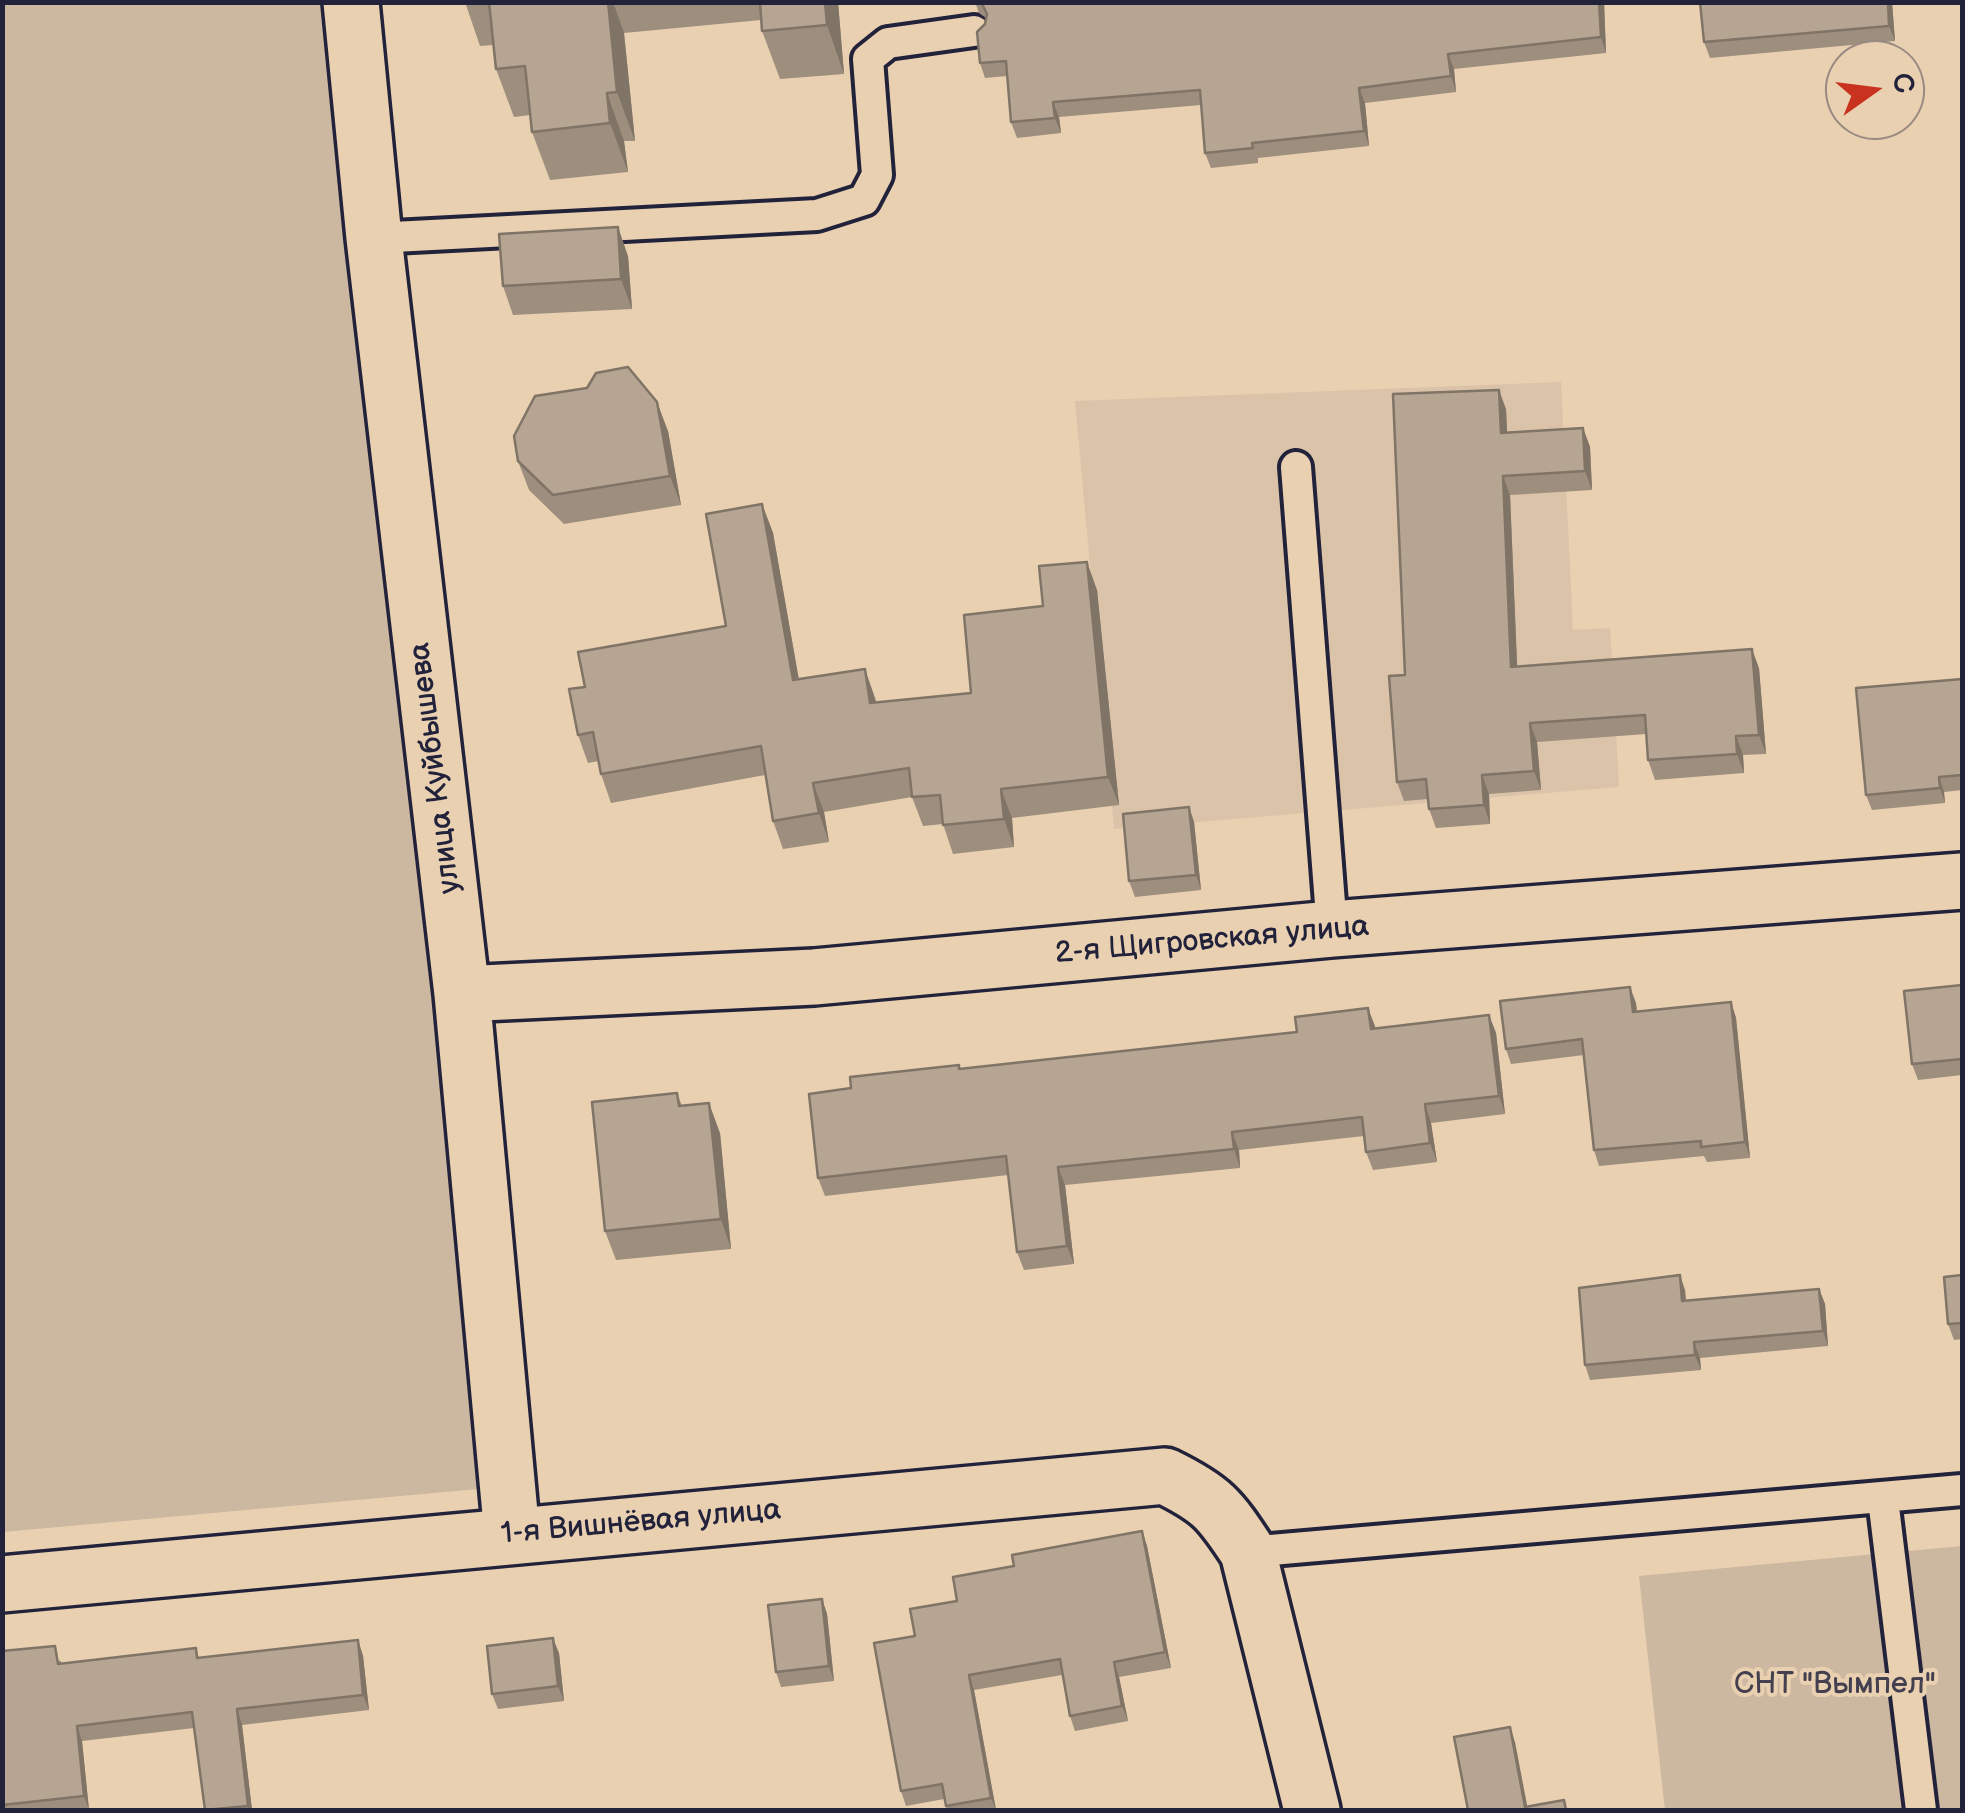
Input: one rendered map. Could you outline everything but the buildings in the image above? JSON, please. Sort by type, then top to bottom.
[{"type":"street","name":"улица Куйбышева","points":[[351,2],[374,238],[462,994],[512,1535]]},
{"type":"street","name":"2-я Щигровская улица","points":[[462,994],[814,977],[1332,929],[1962,881]]},
{"type":"street","name":"1-я Вишнёвая улица","points":[[2,1584],[1165,1476],[1203,1495],[1226,1518],[1248,1552]]},
{"type":"street","points":[[1248,1552],[1312,1810]]},
{"type":"lane","points":[[374,238],[818,215],[864,200],[877,176],[868,60],[888,43],[974,31]]},
{"type":"lane","points":[[1296,467],[1332,929]]},
{"type":"lane","points":[[1248,1552],[1962,1490]]},
{"type":"lane","points":[[1884,1499],[1922,1810]]},
{"type":"shaded area","points":[[1561,382],[1573,630],[1610,628],[1619,787],[1114,829],[1075,401]]},
{"type":"green space","points":[[3,3],[324,3],[489,1488],[3,1532]]},
{"type":"green space","name":"СНТ \"Вымпел\"","points":[[1962,1546],[1962,1810],[1665,1810],[1639,1576]]}]
